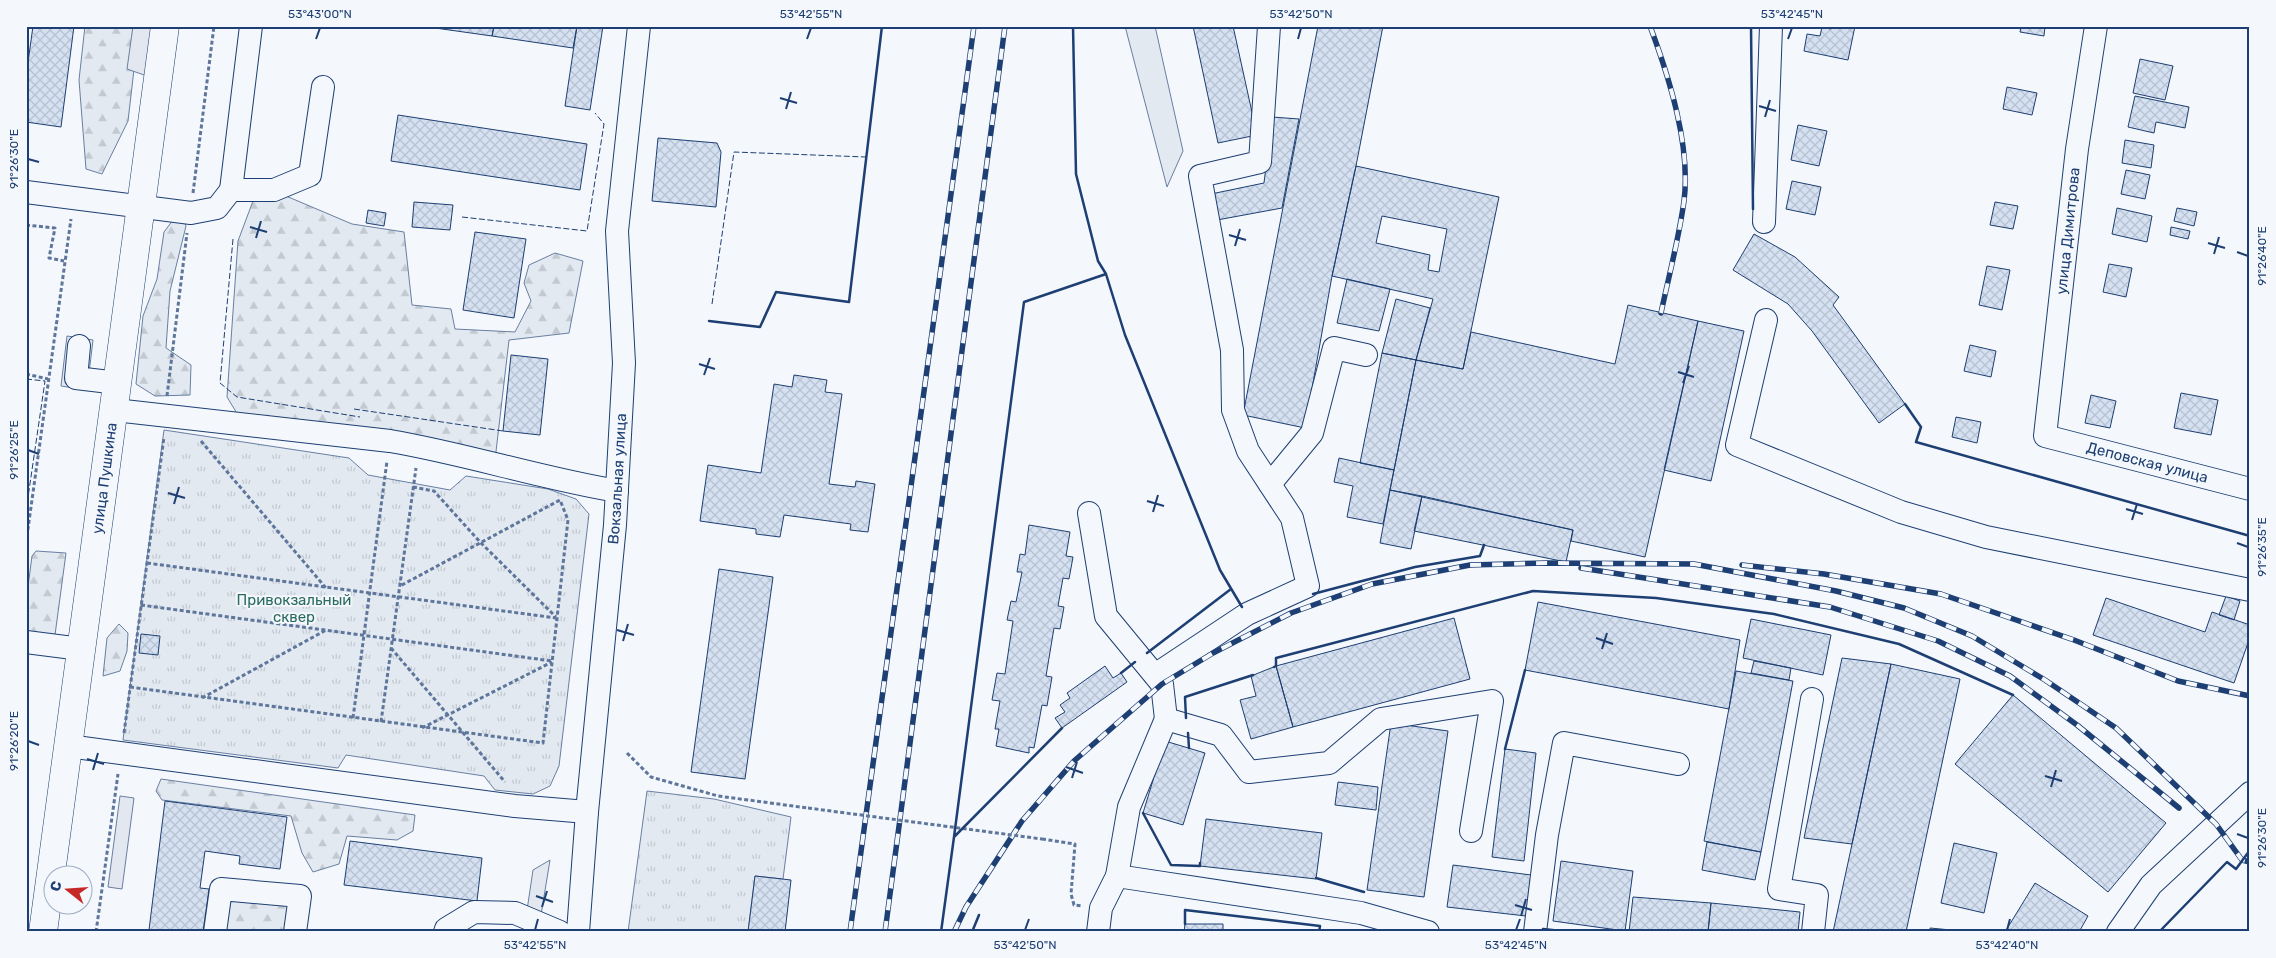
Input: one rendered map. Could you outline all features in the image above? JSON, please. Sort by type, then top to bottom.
[{"type":"main road","name":"улица Пушкина","points":[[43,932],[115,410],[139,208],[165,26]]},
{"type":"street","points":[[26,192],[139,208],[190,213],[217,208],[231,190],[251,26]]},
{"type":"street","name":"Вокзальная улица","points":[[578,932],[587,812],[617,491],[624,363],[617,231],[639,26]]},
{"type":"street","points":[[1155,675],[1247,614],[1308,586],[1292,518],[1248,451],[1233,410],[1232,350],[1200,176],[1260,162],[1269,26]]},
{"type":"street","points":[[1764,222],[1771,26]]},
{"type":"street","name":"улица Димитрова","points":[[2045,436],[2077,148],[2096,26]]},
{"type":"street","points":[[231,190],[274,190],[310,175],[323,87]]},
{"type":"street","points":[[1766,320],[1737,445],[1901,512],[1986,537],[2250,590]]},
{"type":"street","points":[[79,346],[76,378],[118,383]]},
{"type":"street","points":[[1270,484],[1312,433],[1334,348],[1366,355]]},
{"type":"street","points":[[115,410],[168,429],[390,441],[419,446],[564,482],[617,491]]},
{"type":"street","name":"Деповская улица","points":[[2045,436],[2250,489]]},
{"type":"street","points":[[1089,513],[1106,616],[1162,684],[1166,719],[1129,806],[1117,876],[1101,908],[1098,932]]},
{"type":"street","points":[[26,642],[81,650]]},
{"type":"street","points":[[1812,698],[1779,888],[1817,895],[1813,932]]},
{"type":"street","points":[[1166,719],[1221,735],[1249,772],[1329,763],[1381,719],[1492,701],[1471,831]]},
{"type":"street","points":[[1535,932],[1547,835],[1564,743],[1678,764]]},
{"type":"street","points":[[68,746],[515,806],[587,812]]},
{"type":"street","points":[[2118,932],[2151,884],[2250,793]]},
{"type":"street","points":[[1117,876],[1359,922],[1428,932]]},
{"type":"street","points":[[215,932],[221,888],[300,896],[296,932]]},
{"type":"street","points":[[445,932],[446,929],[474,912],[515,912],[560,932]]},
{"type":"path","points":[[96,932],[147,563],[168,429],[171,354],[214,26]]},
{"type":"path","points":[[26,543],[28,510],[74,199]]},
{"type":"path","points":[[26,225],[55,228],[49,258],[64,261]]},
{"type":"path","points":[[26,374],[48,379]]},
{"type":"path","points":[[200,439],[326,588]]},
{"type":"path","points":[[353,718],[390,441]]},
{"type":"path","points":[[380,722],[419,446]]},
{"type":"path","points":[[413,487],[434,491],[480,542],[556,618]]},
{"type":"path","points":[[130,687],[464,734],[543,743],[568,520],[560,500],[400,586]]},
{"type":"path","points":[[147,563],[556,618]]},
{"type":"path","points":[[141,606],[552,661]]},
{"type":"path","points":[[201,698],[326,630]]},
{"type":"path","points":[[391,648],[509,787]]},
{"type":"path","points":[[422,728],[552,661]]},
{"type":"path","points":[[627,753],[651,777],[730,798],[1075,844],[1071,894]]},
{"type":"green space","points":[[85,26],[139,26],[128,121],[102,174],[86,169],[79,80]]},
{"type":"green space","points":[[1125,26],[1155,26],[1183,151],[1167,187]]},
{"type":"green space","points":[[286,196],[352,224],[404,232],[412,305],[451,309],[455,329],[515,332],[531,301],[524,283],[529,265],[555,253],[583,261],[569,333],[509,340],[495,460],[241,420],[227,397],[238,241],[253,201]]},
{"type":"green space","points":[[183,219],[186,226],[170,291],[166,348],[191,365],[190,395],[155,396],[136,384],[143,316],[157,279],[164,232],[173,220]]},
{"type":"green space","name":"Привокзальный сквер","points":[[164,430],[349,458],[368,475],[450,490],[466,476],[548,489],[576,499],[589,514],[559,766],[550,786],[533,794],[495,790],[484,776],[346,755],[338,768],[123,740]]},
{"type":"green space","points":[[36,551],[66,553],[55,635],[26,631],[26,602],[32,556]]},
{"type":"green space","points":[[119,624],[128,633],[127,651],[120,671],[103,676],[107,638]]},
{"type":"green space","points":[[161,779],[415,815],[413,831],[397,840],[347,836],[339,864],[313,872],[302,853],[291,816],[162,800],[156,791]]},
{"type":"green space","points":[[647,791],[714,799],[791,817],[783,879],[755,876],[748,932],[628,932]]},
{"type":"green space","points":[[223,891],[293,898],[288,932],[219,932]]},
{"type":"shaded area","points":[[133,26],[154,26],[147,76],[127,69]]},
{"type":"shaded area","points":[[67,336],[93,340],[87,390],[61,386]]},
{"type":"shaded area","points":[[120,796],[134,798],[122,889],[108,887]]},
{"type":"shaded area","points":[[550,860],[540,921],[526,917],[533,870]]},
{"type":"building","points":[[33,26],[74,26],[61,127],[26,122],[26,77]]},
{"type":"building","points":[[421,26],[494,26],[492,36]]},
{"type":"building","points":[[494,26],[577,26],[573,48],[492,36]]},
{"type":"building","points":[[577,26],[603,26],[590,110],[565,106]]},
{"type":"building","points":[[1193,26],[1233,26],[1257,135],[1218,143]]},
{"type":"building","points":[[1318,26],[1383,26],[1356,166],[1332,276],[1305,428],[1243,415]]},
{"type":"building","points":[[1831,26],[1855,26],[1848,60],[1804,51],[1807,34],[1820,36],[1822,27],[1831,29]]},
{"type":"building","points":[[2021,26],[2045,26],[2044,36],[2020,32]]},
{"type":"building","points":[[2140,59],[2173,66],[2165,100],[2133,93]]},
{"type":"building","points":[[2007,87],[2037,93],[2032,115],[2003,109]]},
{"type":"building","points":[[2135,96],[2189,107],[2185,128],[2156,122],[2154,133],[2128,127]]},
{"type":"building","points":[[398,115],[587,144],[580,190],[391,161]]},
{"type":"building","points":[[1272,117],[1299,119],[1282,208],[1217,220],[1211,194],[1264,183]]},
{"type":"building","points":[[1798,125],[1827,131],[1819,166],[1791,160]]},
{"type":"building","points":[[658,138],[717,143],[721,152],[716,207],[652,201]]},
{"type":"building","points":[[2125,140],[2154,145],[2151,168],[2122,163]]},
{"type":"building","points":[[1356,166],[1499,197],[1463,369],[1416,360],[1433,299],[1332,276]],"holes":[[[1382,216],[1447,229],[1439,272],[1428,270],[1430,255],[1376,243]]]},
{"type":"building","points":[[2126,170],[2150,175],[2145,199],[2121,194]]},
{"type":"building","points":[[1792,181],[1821,187],[1815,215],[1786,209]]},
{"type":"building","points":[[414,202],[453,205],[450,230],[412,227]]},
{"type":"building","points":[[1995,202],[2018,206],[2013,229],[1990,225]]},
{"type":"building","points":[[2117,208],[2152,216],[2147,242],[2112,234]]},
{"type":"building","points":[[2177,208],[2197,212],[2194,226],[2174,221]]},
{"type":"building","points":[[368,210],[386,213],[384,226],[366,223]]},
{"type":"building","points":[[2171,227],[2190,231],[2188,239],[2170,235]]},
{"type":"building","points":[[475,232],[526,239],[514,318],[463,310]]},
{"type":"building","points":[[1754,234],[1795,257],[1839,297],[1833,305],[1905,404],[1879,423],[1812,331],[1788,304],[1733,270]]},
{"type":"building","points":[[2109,264],[2132,268],[2126,297],[2103,292]]},
{"type":"building","points":[[1987,266],[2010,270],[2002,310],[1979,305]]},
{"type":"building","points":[[1347,279],[1390,289],[1379,331],[1337,323]]},
{"type":"building","points":[[1396,299],[1430,308],[1416,360],[1382,353]]},
{"type":"building","points":[[1628,305],[1698,321],[1645,557],[1571,541],[1573,530],[1390,490],[1416,360],[1463,369],[1471,332],[1615,364]]},
{"type":"building","points":[[1698,321],[1744,331],[1711,481],[1664,470]]},
{"type":"building","points":[[1970,345],[1996,351],[1991,377],[1964,371]]},
{"type":"building","points":[[1382,353],[1416,360],[1394,470],[1360,463]]},
{"type":"building","points":[[511,355],[548,359],[540,435],[503,431]]},
{"type":"building","points":[[794,375],[827,380],[825,392],[842,394],[829,484],[855,487],[856,481],[875,484],[868,532],[850,530],[851,524],[784,515],[780,537],[756,534],[756,529],[700,521],[708,465],[761,473],[774,384],[792,387]]},
{"type":"building","points":[[2181,393],[2218,400],[2211,435],[2174,428]]},
{"type":"building","points":[[2091,395],[2116,401],[2110,428],[2085,423]]},
{"type":"building","points":[[1956,417],[1981,422],[1977,443],[1952,437]]},
{"type":"building","points":[[1339,458],[1394,470],[1383,524],[1347,517],[1353,486],[1334,482]]},
{"type":"building","points":[[1390,490],[1422,496],[1411,549],[1380,543]]},
{"type":"building","points":[[1422,496],[1573,530],[1566,562],[1414,531]]},
{"type":"building","points":[[1029,525],[1070,532],[1066,556],[1073,557],[1069,579],[1063,578],[1058,606],[1064,607],[1060,629],[1054,628],[1046,676],[1052,677],[1047,706],[1042,705],[1034,748],[1029,747],[1029,753],[996,746],[999,729],[995,729],[1000,701],[992,700],[997,673],[1005,674],[1013,621],[1007,620],[1011,601],[1016,602],[1022,572],[1017,572],[1020,554],[1025,555]]},
{"type":"building","points":[[719,569],[773,577],[745,779],[691,772]]},
{"type":"building","points":[[2226,596],[2240,601],[2234,620],[2219,615]]},
{"type":"building","points":[[2106,598],[2205,632],[2212,612],[2250,625],[2250,637],[2234,683],[2093,635]]},
{"type":"building","points":[[1538,602],[1740,640],[1729,709],[1525,670]]},
{"type":"building","points":[[1454,618],[1470,679],[1293,727],[1276,666]]},
{"type":"building","points":[[1751,619],[1831,635],[1823,675],[1743,658]]},
{"type":"building","points":[[141,634],[160,636],[158,655],[139,653]]},
{"type":"building","points":[[1842,658],[1891,664],[1852,844],[1804,838]]},
{"type":"building","points":[[1754,661],[1791,668],[1789,680],[1751,673]]},
{"type":"building","points":[[1891,664],[1960,679],[1906,932],[1833,932]]},
{"type":"building","points":[[1105,666],[1113,678],[1121,673],[1127,682],[1062,728],[1055,718],[1065,712],[1060,705],[1070,698],[1067,693]]},
{"type":"building","points":[[1276,666],[1293,727],[1251,739],[1240,700],[1256,696],[1251,676]]},
{"type":"building","points":[[1736,671],[1793,681],[1761,852],[1704,841]]},
{"type":"building","points":[[2013,695],[2166,823],[2108,892],[1955,764]]},
{"type":"building","points":[[1391,723],[1448,731],[1424,897],[1367,890]]},
{"type":"building","points":[[1165,741],[1205,753],[1183,825],[1143,813]]},
{"type":"building","points":[[1505,749],[1536,753],[1524,861],[1492,857]]},
{"type":"building","points":[[1338,782],[1378,787],[1376,810],[1335,805]]},
{"type":"building","points":[[165,801],[287,817],[280,869],[239,864],[240,856],[205,851],[200,888],[209,889],[203,932],[149,930]]},
{"type":"building","points":[[1206,819],[1322,833],[1316,879],[1200,866]]},
{"type":"building","points":[[350,841],[482,858],[477,901],[344,885]]},
{"type":"building","points":[[1707,842],[1761,852],[1755,880],[1702,870]]},
{"type":"building","points":[[1954,843],[1997,853],[1984,913],[1941,903]]},
{"type":"building","points":[[1561,861],[1633,871],[1625,931],[1553,921]]},
{"type":"building","points":[[1453,865],[1531,875],[1526,916],[1447,907]]},
{"type":"building","points":[[755,876],[791,880],[785,932],[748,932]]},
{"type":"building","points":[[2035,883],[2088,916],[2079,932],[2005,932]]},
{"type":"building","points":[[1633,897],[1711,903],[1708,932],[1629,932]]},
{"type":"building","points":[[1711,903],[1800,912],[1798,932],[1708,932]]},
{"type":"building","points":[[1185,924],[1223,924],[1223,932],[1184,932]]},
{"type":"building","points":[[1930,928],[1972,932],[1930,932]]},
{"type":"railway","points":[[850,932],[974,26]]},
{"type":"railway","points":[[885,932],[1005,26]]},
{"type":"railway","points":[[1650,26],[1677,112],[1684,158],[1685,180],[1684,201],[1679,229],[1661,313]]},
{"type":"railway","points":[[954,932],[966,907],[1022,821],[1074,761],[1162,684],[1213,653],[1291,613],[1372,584],[1470,565],[1547,563],[1694,564],[1836,591],[1904,608],[1972,636],[2045,680],[2116,728],[2216,824],[2242,860],[2250,862]]},
{"type":"railway","points":[[1742,565],[1824,574],[1941,594],[2074,640],[2178,681],[2250,696]]},
{"type":"railway","points":[[1581,568],[1830,607],[1938,641],[2010,676],[2077,725],[2179,808]]},
{"type":"fence","points":[[462,217],[587,231],[604,124],[595,113]]},
{"type":"fence","points":[[712,304],[734,152],[866,157]]},
{"type":"fence","points":[[233,239],[220,383],[237,397],[360,417]]},
{"type":"fence","points":[[26,379],[45,381],[26,511]]},
{"type":"fence","points":[[354,409],[503,431]]},
{"type":"wall","points":[[709,321],[760,327],[776,292],[849,302],[882,26]]},
{"type":"wall","points":[[1073,26],[1076,174],[1098,261],[1106,274],[1125,335],[1220,570],[1242,607]]},
{"type":"wall","points":[[1751,26],[1753,209]]},
{"type":"wall","points":[[1062,728],[954,837],[1024,302],[1106,274]]},
{"type":"wall","points":[[1905,404],[1921,427],[1916,442],[2250,536]]},
{"type":"wall","points":[[1313,594],[1415,567],[1480,556],[1484,545]]},
{"type":"wall","points":[[1147,653],[1231,589]]},
{"type":"wall","points":[[1274,667],[1276,666],[1276,658],[1533,591],[1656,598],[1774,614],[1899,644],[2013,695]]},
{"type":"wall","points":[[1121,673],[1135,662]]},
{"type":"wall","points":[[1505,749],[1525,670]]},
{"type":"wall","points":[[1186,718],[1185,697],[1253,675]]},
{"type":"wall","points":[[1188,733],[1189,748]]},
{"type":"wall","points":[[1143,813],[1171,865],[1200,866],[1200,863]]},
{"type":"wall","points":[[941,932],[954,837]]},
{"type":"wall","points":[[2159,932],[2227,862],[2236,869],[2250,850]]},
{"type":"wall","points":[[1316,878],[1364,892]]},
{"type":"wall","points":[[1185,924],[1185,910],[1320,926],[1319,932]]},
{"type":"wall","points":[[972,932],[979,915]]},
{"type":"wall","points":[[1543,929],[1570,932]]}]
